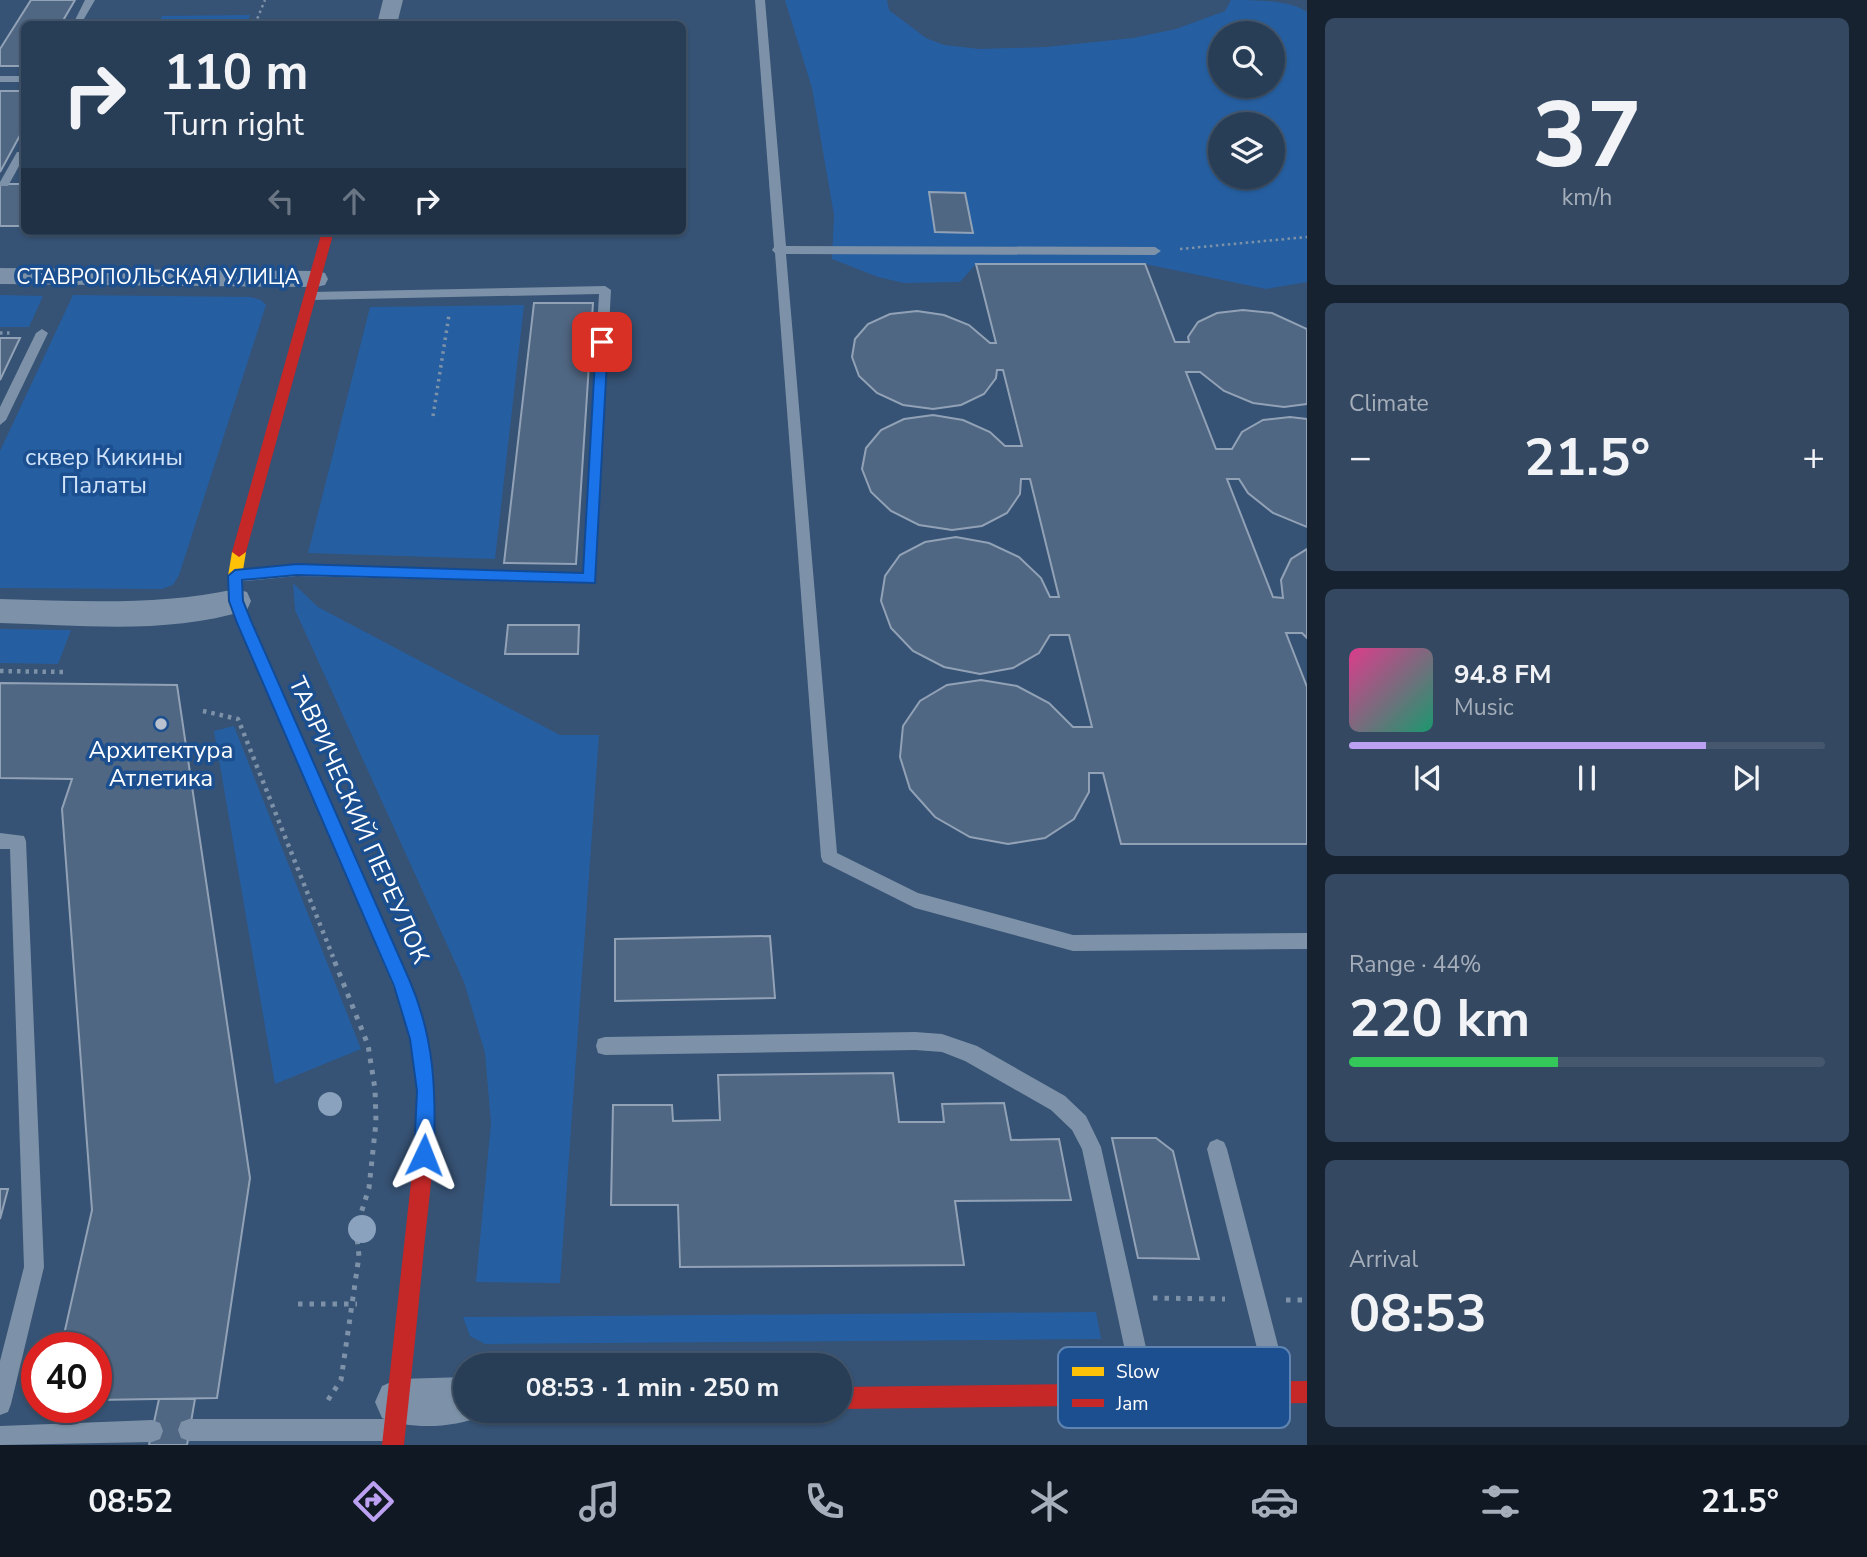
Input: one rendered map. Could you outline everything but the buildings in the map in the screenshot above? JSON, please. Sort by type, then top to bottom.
[{"type":"street","points":[[388,21],[393,0]]},
{"type":"street","points":[[0,611],[176,613],[206,610],[235,588],[239,551],[327,235]]},
{"type":"street","name":"СТАВРОПОЛЬСКАЯ УЛИЦА","points":[[0,276],[313,287]]},
{"type":"street","name":"ТАВРИЧЕСКИЙ ПЕРЕУЛОК","points":[[235,588],[403,985],[420,1039],[427,1091],[424,1155],[396,1426]]},
{"type":"street","points":[[852,1398],[1058,1397]]},
{"type":"street","points":[[396,1426],[453,1405]]},
{"type":"lane","points":[[79,21],[90,0]]},
{"type":"lane","points":[[760,0],[778,250],[829,857],[915,900],[1073,943],[1307,942]]},
{"type":"lane","points":[[0,79],[21,79]]},
{"type":"lane","points":[[4,184],[21,154]]},
{"type":"lane","points":[[778,250],[1155,251]]},
{"type":"lane","points":[[235,588],[297,570],[590,579],[605,290],[452,293],[313,287]]},
{"type":"lane","points":[[0,420],[42,332]]},
{"type":"lane","points":[[0,841],[18,841],[34,1267],[0,1404]]},
{"type":"lane","points":[[605,1046],[915,1041],[942,1043],[970,1054],[1058,1104],[1079,1123],[1091,1147],[1135,1347]]},
{"type":"lane","points":[[1217,1149],[1267,1347]]},
{"type":"lane","points":[[189,1430],[309,1430],[396,1426]]},
{"type":"lane","points":[[0,1437],[152,1431]]},
{"type":"path","points":[[256,21],[265,0]]},
{"type":"path","points":[[1155,251],[1307,237]]},
{"type":"path","points":[[433,416],[452,293]]},
{"type":"path","points":[[0,671],[65,672]]},
{"type":"path","points":[[203,711],[238,719],[368,1045],[376,1083],[376,1131],[366,1203],[357,1219],[354,1239],[359,1256],[341,1380],[309,1430]]},
{"type":"path","points":[[1124,1298],[1307,1300]]},
{"type":"path","points":[[298,1304],[354,1304]]},
{"type":"green space","points":[[785,0],[887,0],[889,10],[926,38],[944,45],[980,49],[1046,47],[1133,38],[1176,29],[1225,11],[1231,0],[1291,5],[1307,12],[1307,282],[1266,289],[1145,264],[976,264],[960,282],[904,283],[878,277],[832,259],[834,215],[812,88]]},
{"type":"green space","points":[[250,15],[248,21],[160,21],[162,16]]},
{"type":"green space","points":[[0,295],[43,296],[29,327],[0,327]]},
{"type":"green space","name":"сквер Кикины Палаты","points":[[73,295],[251,297],[266,305],[179,575],[173,585],[162,589],[0,588],[0,451]]},
{"type":"green space","points":[[524,305],[495,559],[308,553],[370,307]]},
{"type":"green space","points":[[293,583],[318,607],[560,735],[599,735],[560,1283],[476,1282],[491,1123],[485,1053],[464,982],[295,610]]},
{"type":"green space","points":[[0,629],[71,630],[58,664],[0,663]]},
{"type":"green space","points":[[234,726],[361,1049],[275,1084],[214,731]]},
{"type":"green space","points":[[1096,1312],[1101,1339],[485,1344],[470,1336],[463,1317]]},
{"type":"traffic: slow","points":[[239,552],[235,576],[236,601],[406,996]]},
{"type":"traffic: jam","points":[[239,552],[327,235]]},
{"type":"traffic: jam","points":[[393,1445],[424,1155],[427,1091],[420,1039],[406,996]]},
{"type":"traffic: jam","points":[[1290,1392],[1307,1392]]},
{"type":"traffic: jam","points":[[852,1398],[1058,1395]]},
{"type":"place","name":"Архитектура Атлетика","points":[[161,724]]},
{"type":"route","points":[[424,1155],[427,1091],[420,1039],[403,985],[245,623],[236,601],[235,576],[297,570],[590,579],[602,342]]}]
